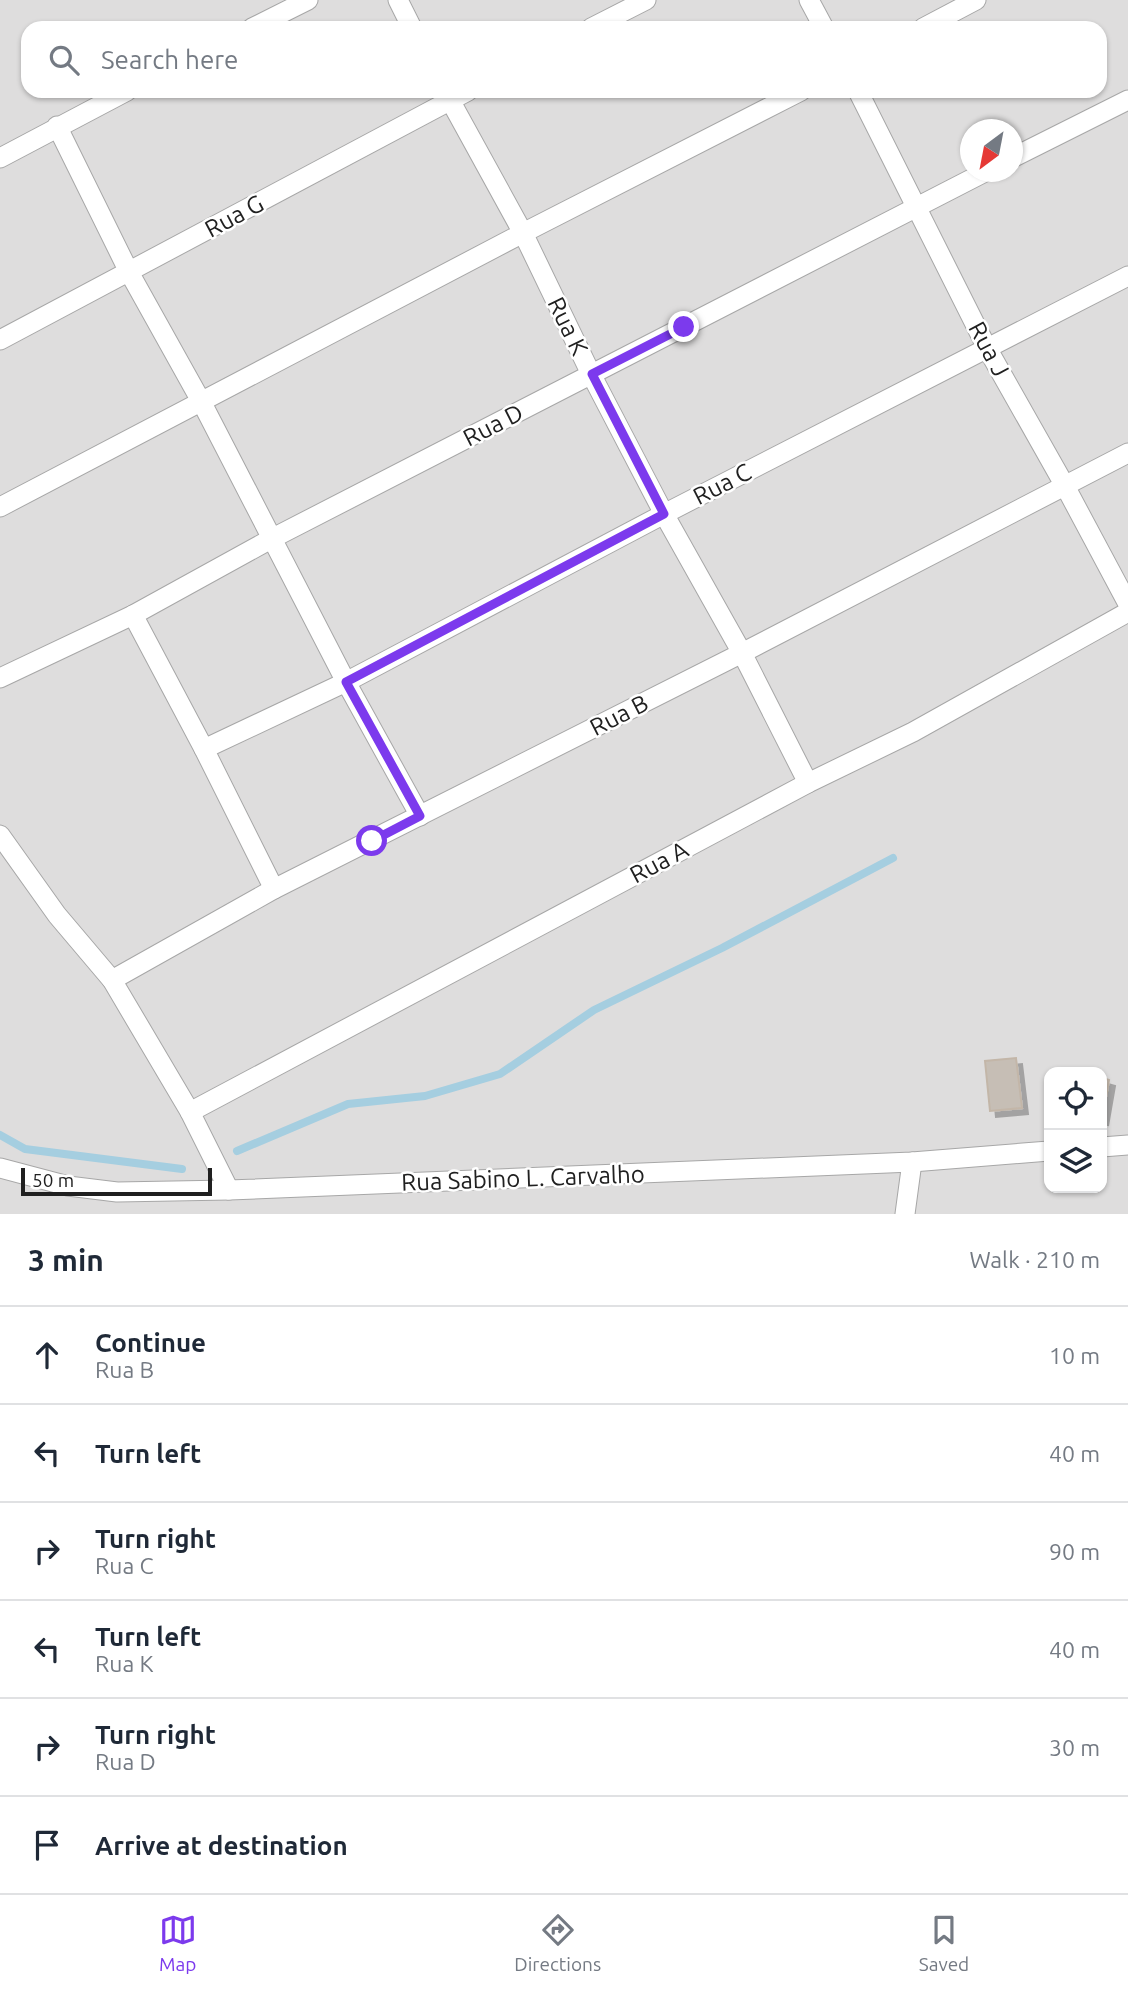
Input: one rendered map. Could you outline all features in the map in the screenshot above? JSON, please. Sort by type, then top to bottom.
[{"type":"street","points":[[266,21],[308,0]]},
{"type":"street","points":[[398,0],[408,21]]},
{"type":"street","points":[[605,21],[646,0]]},
{"type":"street","points":[[809,0],[820,21]]},
{"type":"street","points":[[936,21],[976,0]]},
{"type":"street","points":[[0,158],[113,98]]},
{"type":"street","name":"Rua G","points":[[0,340],[129,272],[443,98]]},
{"type":"street","name":"Rua K","points":[[448,98],[523,233],[664,514],[742,653],[808,783]]},
{"type":"street","points":[[0,507],[787,98]]},
{"type":"street","name":"Rua J","points":[[861,98],[987,348],[1128,604]]},
{"type":"street","points":[[1023,153],[1128,100]]},
{"type":"street","points":[[57,126],[129,272],[202,403],[346,682],[420,816]]},
{"type":"street","name":"Rua D","points":[[0,678],[133,615],[271,539],[965,182]]},
{"type":"street","name":"Rua C","points":[[204,749],[346,682],[664,514],[1128,276]]},
{"type":"street","name":"Rua B","points":[[112,980],[274,889],[742,653],[1128,453]]},
{"type":"street","name":"Rua A","points":[[190,1112],[808,783],[914,732],[1128,612]]},
{"type":"street","points":[[133,615],[274,889]]},
{"type":"street","points":[[0,835],[57,915],[112,980],[190,1112],[229,1190]]},
{"type":"street","points":[[1107,1147],[1128,1145]]},
{"type":"street","name":"Rua Sabino L. Carvalho","points":[[0,1168],[68,1186],[117,1192],[229,1190],[912,1162],[1044,1151]]},
{"type":"street","points":[[905,1214],[912,1162]]},
{"type":"shaded area","points":[[0,0],[1128,0],[1128,1214],[0,1214]]},
{"type":"building","points":[[1016,1058],[1022,1108],[990,1111],[985,1061]]},
{"type":"waterway","points":[[237,1151],[348,1104],[425,1096],[500,1074],[594,1010],[722,948],[893,858]]},
{"type":"waterway","points":[[0,1135],[25,1149],[182,1169]]},
{"type":"route","points":[[372,841],[420,816],[346,682],[664,514],[592,374],[684,327]]}]
